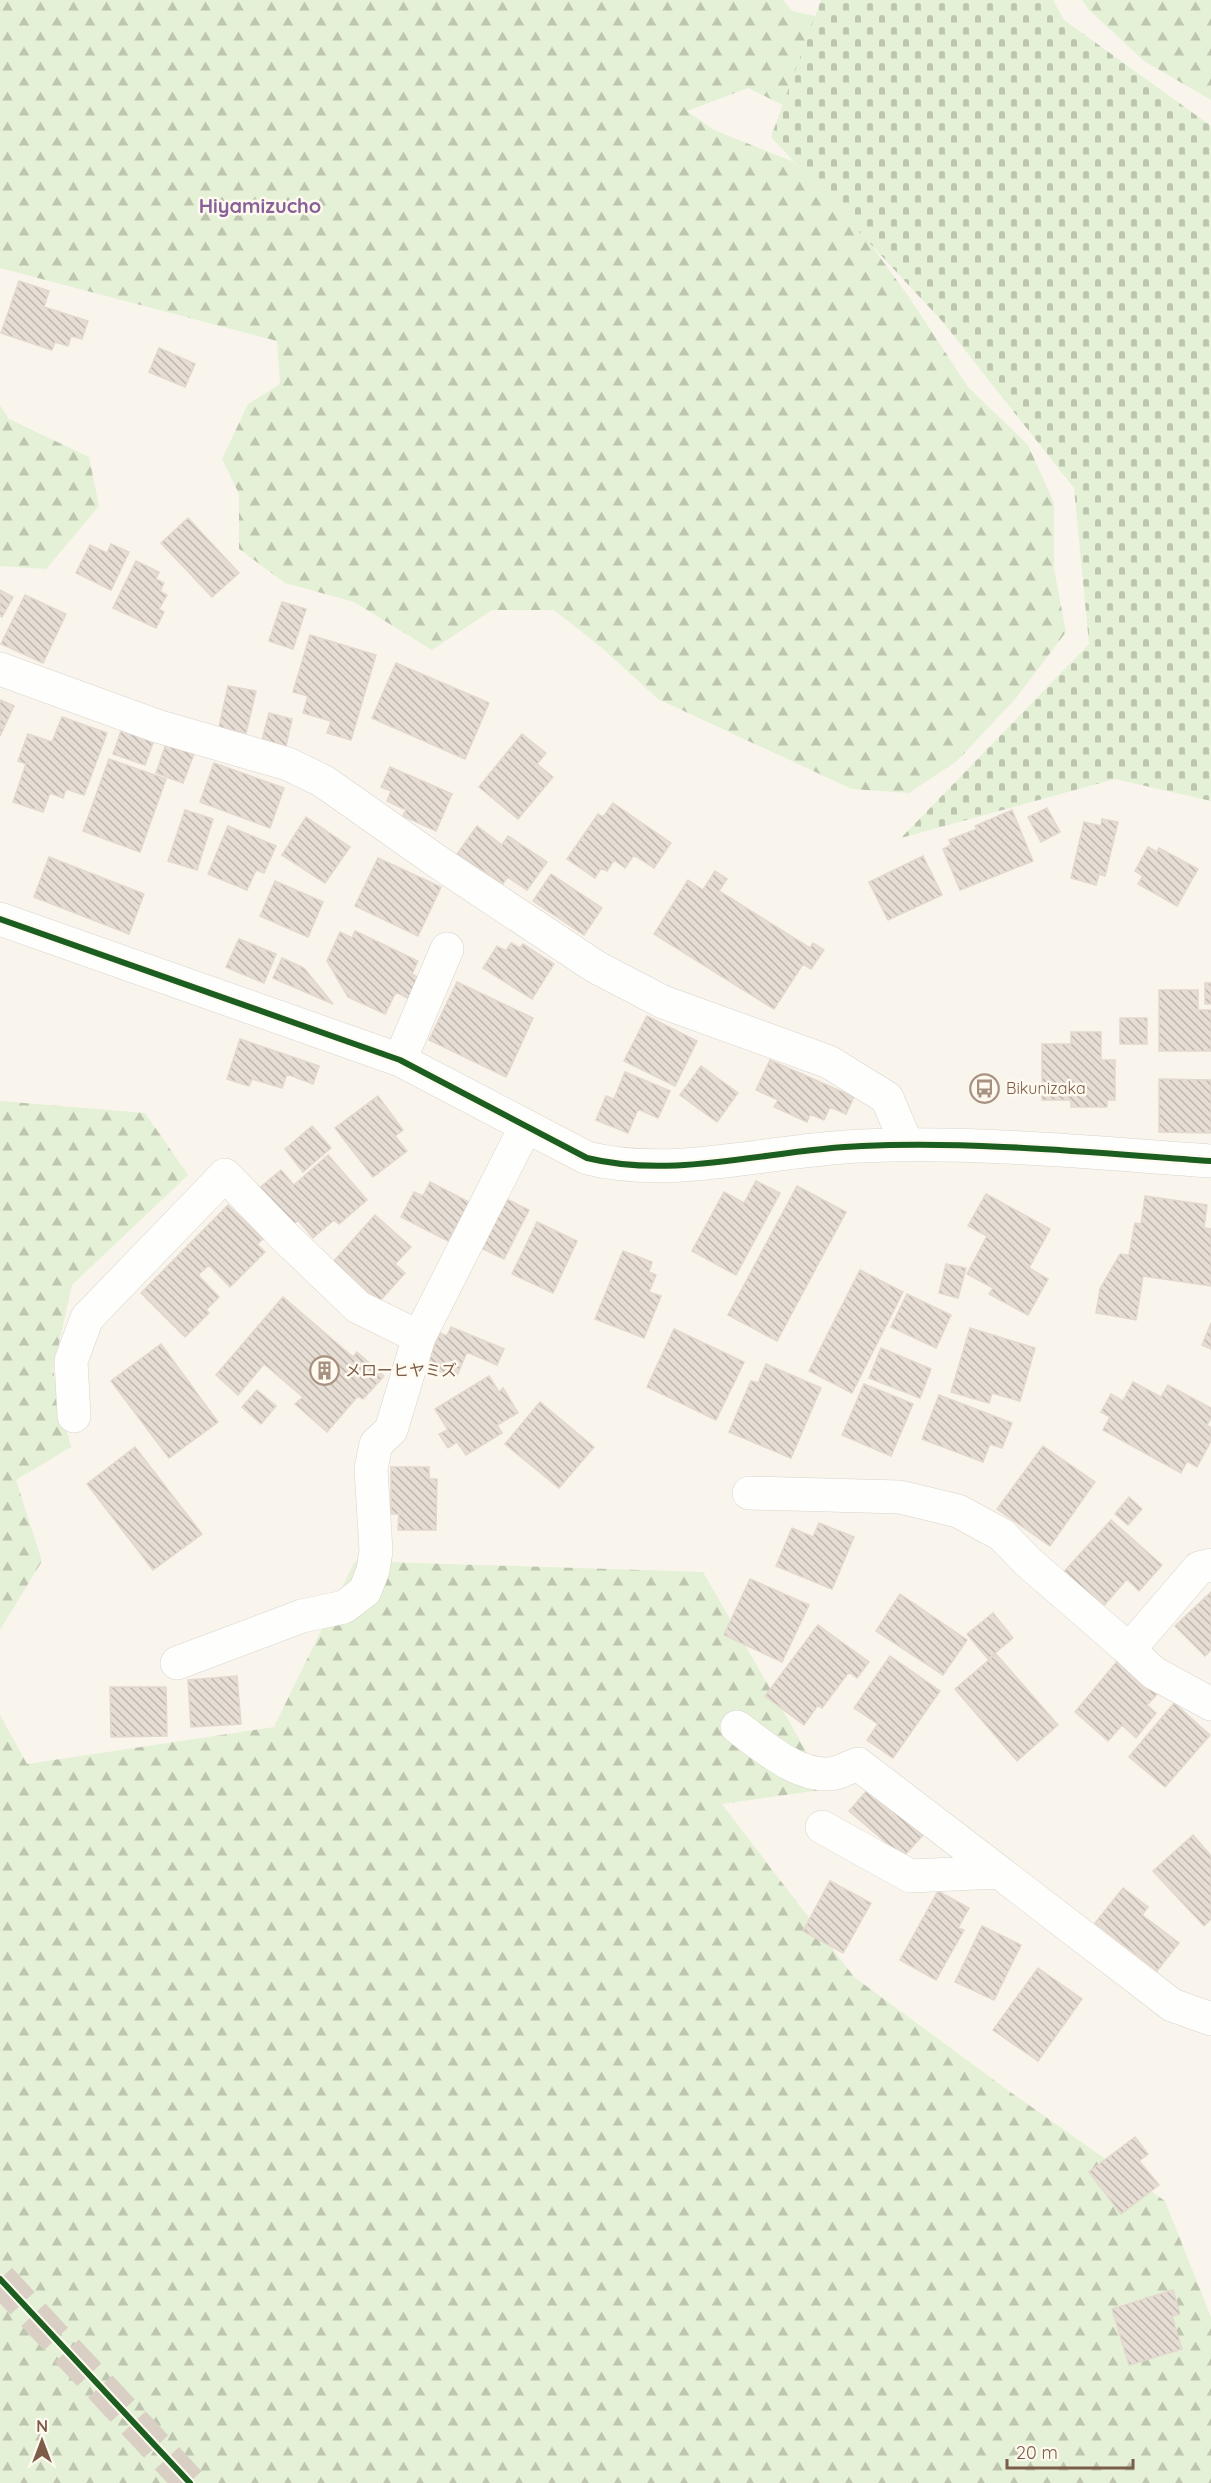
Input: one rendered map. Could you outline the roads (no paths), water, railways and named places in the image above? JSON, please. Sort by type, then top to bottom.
[{"type":"street","points":[[0,669],[157,726],[288,764],[323,781],[438,862],[596,967],[663,1002],[829,1062],[886,1098],[907,1145]]},
{"type":"street","points":[[0,919],[400,1060],[587,1158],[616,1165],[673,1165],[860,1146],[907,1145],[1046,1150],[1211,1161]]},
{"type":"street","points":[[400,1060],[447,949]]},
{"type":"street","points":[[177,1663],[302,1616],[344,1607],[365,1591],[373,1570],[376,1551],[371,1469],[376,1444],[391,1430],[419,1337],[526,1126]]},
{"type":"street","points":[[74,1416],[71,1361],[87,1318],[225,1175],[358,1307],[419,1337]]},
{"type":"street","points":[[749,1493],[900,1497],[958,1512],[1002,1535],[1028,1562],[1154,1673],[1211,1704]]},
{"type":"street","points":[[1126,1647],[1140,1638],[1199,1568],[1211,1565]]},
{"type":"street","points":[[737,1727],[789,1764],[812,1772],[836,1773],[858,1764],[1172,2005],[1211,2019]]},
{"type":"street","points":[[822,1827],[910,1876],[999,1872]]},
{"type":"tunnel","points":[[0,2279],[190,2483]]},
{"type":"place","name":"Bikunizaka","points":[[985,1088]]},
{"type":"place","name":"メローヒヤミズ","points":[[324,1370]]},
{"type":"district","name":"Hiyamizucho","points":[[260,205]]}]
